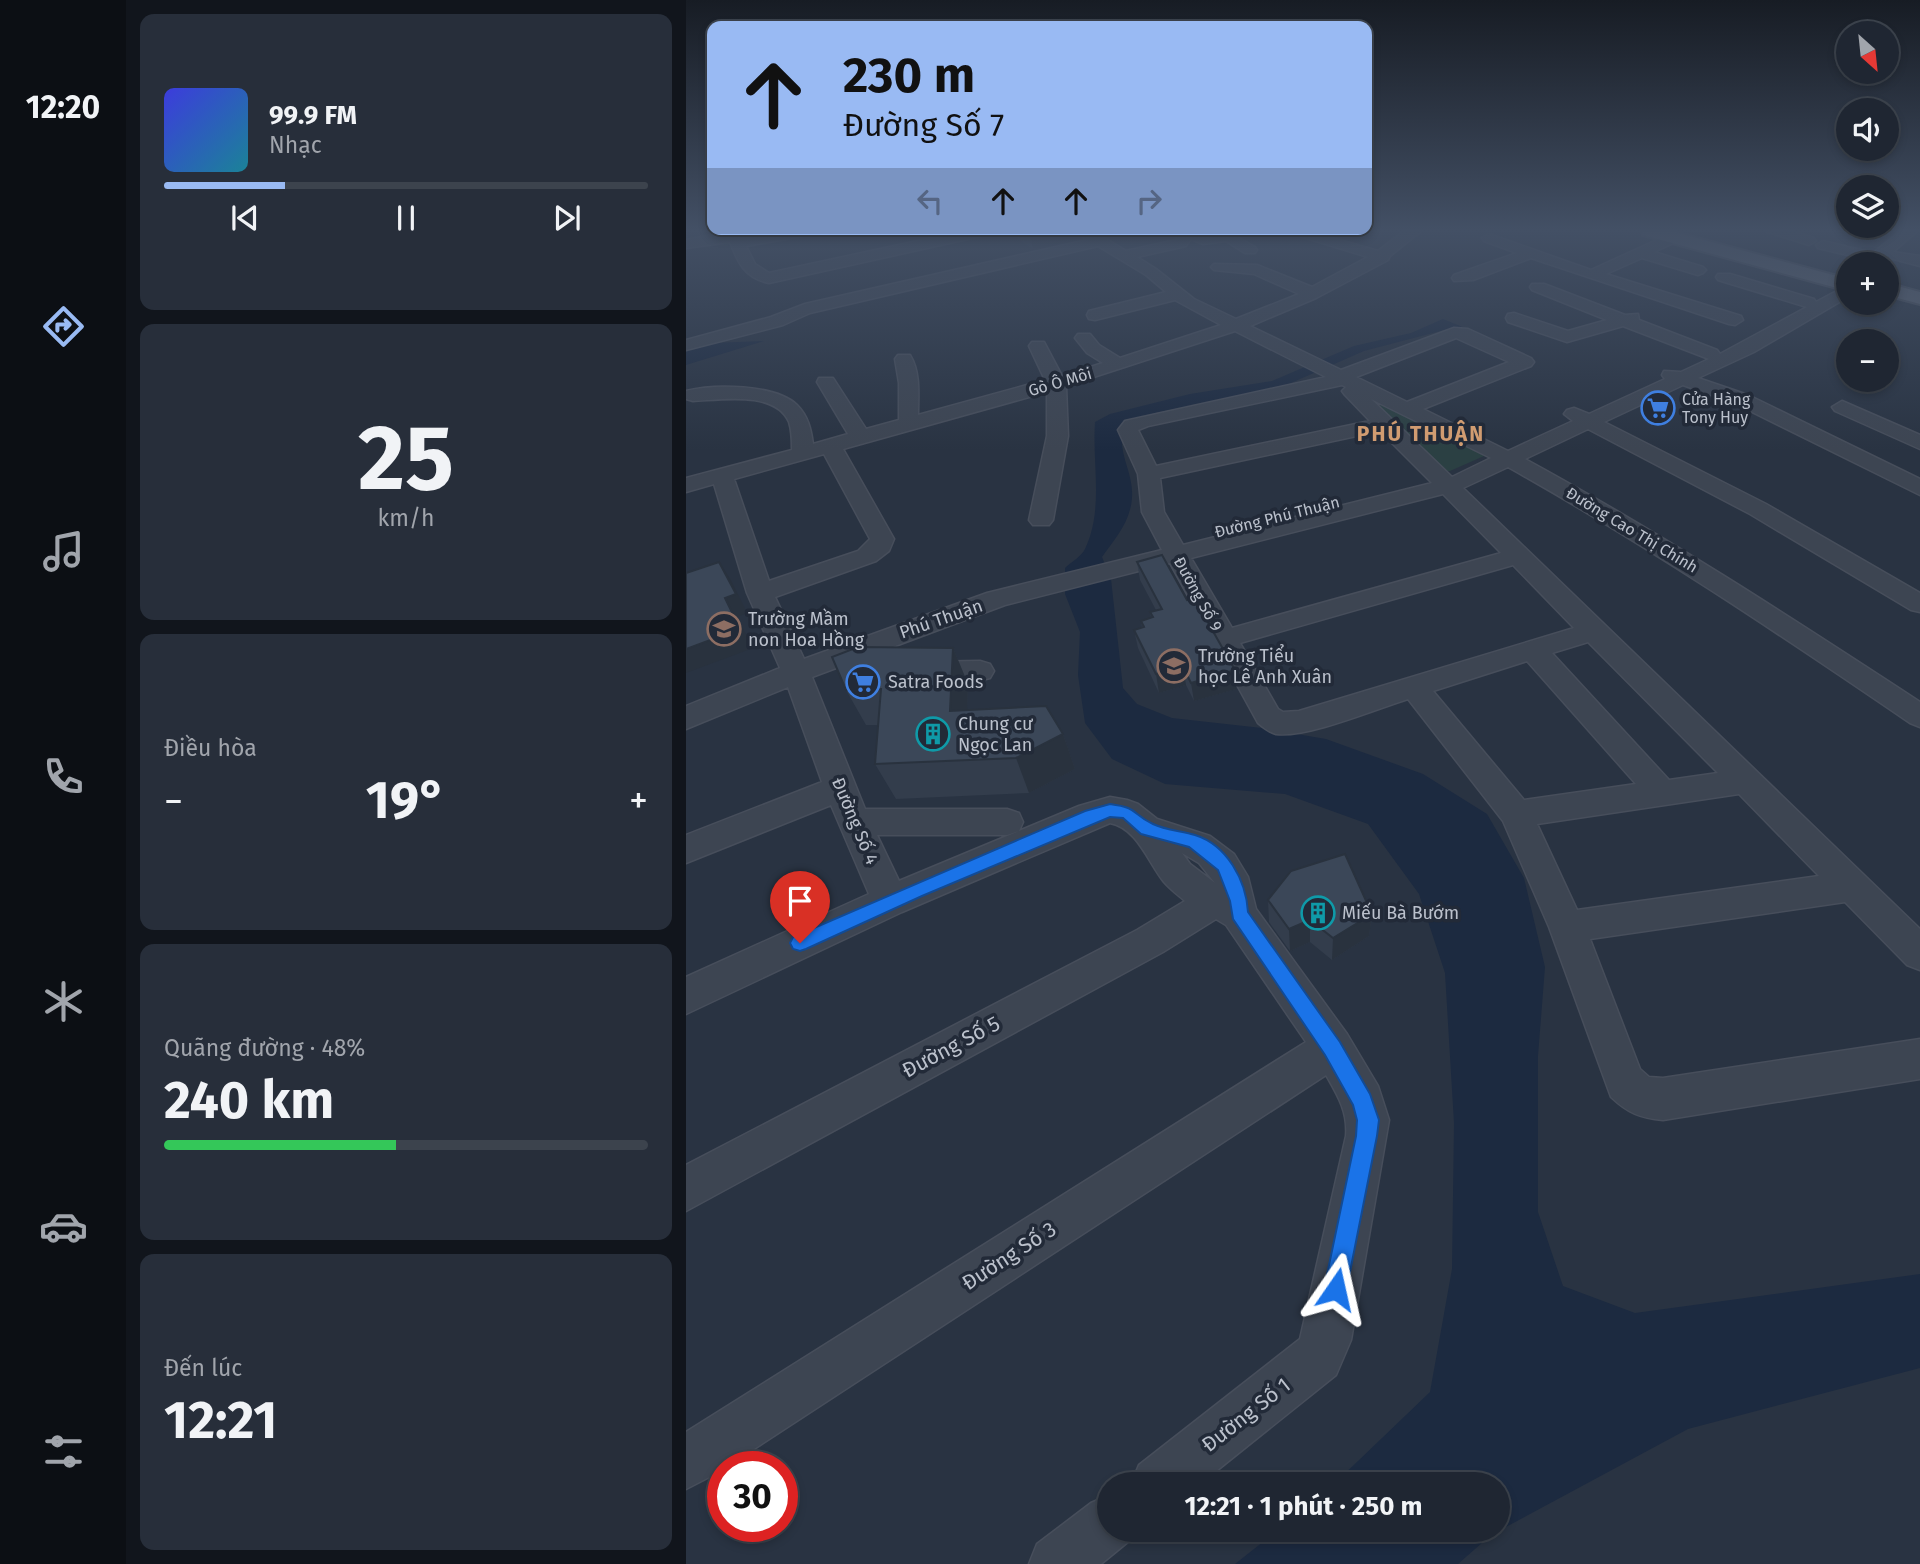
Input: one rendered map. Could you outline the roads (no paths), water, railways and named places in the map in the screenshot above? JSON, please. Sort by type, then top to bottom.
[{"type":"street","points":[[686,345],[777,321],[806,309],[828,304]]},
{"type":"street","points":[[1095,315],[1137,304]]},
{"type":"street","points":[[1192,304],[1338,377],[1357,398],[1394,417],[1444,481],[1851,886],[1912,935]]},
{"type":"street","name":"Gò Ô Môi","points":[[686,485],[1056,384],[1212,334],[1286,304]]},
{"type":"street","points":[[1584,304],[1711,354]]},
{"type":"street","points":[[1514,318],[1570,337],[1627,320],[1664,304]]},
{"type":"street","points":[[1684,304],[1735,320]]},
{"type":"street","name":"Đường Phú Thuận","points":[[1674,376],[1804,304]]},
{"type":"street","name":"Đường Phú Thuận","points":[[686,718],[934,611],[1444,481],[1580,417],[1776,333],[1816,304]]},
{"type":"street","points":[[1662,333],[1707,312]]},
{"type":"street","name":"Đường Số 9","points":[[1525,362],[1454,333],[1338,377],[1132,425],[1128,430],[1149,474],[1153,512],[1268,716],[1277,723],[1298,722],[1596,630]]},
{"type":"street","points":[[1212,334],[1273,363]]},
{"type":"street","points":[[1084,338],[1101,355],[1119,365]]},
{"type":"street","points":[[1038,346],[1056,384],[1056,436],[1041,520]]},
{"type":"street","points":[[1149,474],[1394,417],[1545,354]]},
{"type":"street","points":[[904,359],[908,373],[906,398],[909,424]]},
{"type":"street","points":[[1674,376],[1741,399],[1920,488]]},
{"type":"street","points":[[826,382],[860,437]]},
{"type":"street","points":[[693,395],[763,395],[788,405],[799,423],[803,453]]},
{"type":"street","points":[[1842,407],[1920,443]]},
{"type":"street","name":"Đường Cao Thị Chính","points":[[1394,417],[1502,456],[1616,518],[1739,595],[1920,716]]},
{"type":"street","points":[[1580,417],[1758,509],[1920,604]]},
{"type":"street","points":[[1821,440],[1851,429]]},
{"type":"street","points":[[760,593],[867,556],[880,546],[883,539],[830,445]]},
{"type":"street","name":"Đường Số 4","points":[[722,475],[760,593],[795,670],[840,788],[890,901]]},
{"type":"street","points":[[1223,639],[1520,555]]},
{"type":"street","name":"Phú Thuận","points":[[795,670],[1046,581]]},
{"type":"street","points":[[857,649],[889,672],[980,671]]},
{"type":"street","points":[[1534,650],[1662,793]]},
{"type":"street","name":"Đường Phú Thuận","points":[[686,706],[795,670]]},
{"type":"street","points":[[1414,687],[1516,814],[1567,927],[1625,1083],[1641,1097],[1663,1099],[1920,1059]]},
{"type":"street","points":[[1516,814],[1746,781]]},
{"type":"street","points":[[686,849],[840,788]]},
{"type":"street","points":[[686,996],[890,901],[1110,810],[1127,813],[1147,830],[1178,874],[1227,908],[1332,1048]]},
{"type":"street","points":[[855,822],[1007,822]]},
{"type":"street","points":[[1567,927],[1851,886]]},
{"type":"street","name":"Đường Số 5","points":[[686,1189],[1150,941],[1227,908]]},
{"type":"street","name":"Đường Số 1","points":[[1173,1472],[1304,1370],[1318,1357],[1326,1339],[1368,1120],[1363,1101],[1332,1048]]},
{"type":"street","name":"Đường Số 3","points":[[686,1463],[1332,1048]]},
{"type":"street","points":[[1056,1564],[1097,1532]]},
{"type":"water","points":[[1443,319],[1492,339],[1448,329],[1364,351],[1275,390],[1126,421],[1122,440],[1132,487],[1131,506],[1122,529],[1102,557],[1111,579],[1123,688],[1137,704],[1172,718],[1262,728],[1326,739],[1423,774],[1487,814],[1524,878],[1545,967],[1538,1056],[1538,1212],[1563,1286],[1635,1313],[1920,1274],[1920,1368],[1688,1429],[1510,1525],[1510,1472],[1347,1472],[1430,1392],[1452,1269],[1454,1123],[1445,973],[1419,894],[1368,824],[1285,794],[1165,784],[1112,759],[1085,723],[1078,675],[1080,632],[1065,594],[1065,568],[1084,552],[1094,518],[1095,422],[1110,414],[1190,394],[1272,381],[1354,346],[1411,333]]},
{"type":"water","points":[[764,341],[686,365],[686,350],[712,343]]},
{"type":"water","points":[[1263,1542],[1483,1542],[1458,1564],[1235,1564]]},
{"type":"place","name":"Cửa Hàng Tony Huy","points":[[1658,408]]},
{"type":"place","name":"Trường Mầm non Hoa Hồng","points":[[724,629]]},
{"type":"place","name":"Trường Tiểu học Lê Anh Xuân","points":[[1174,666]]},
{"type":"place","name":"Satra Foods","points":[[863,682]]},
{"type":"place","name":"Chung cư Ngọc Lan","points":[[933,734]]},
{"type":"place","name":"Miếu Bà Bướm","points":[[1318,913]]},
{"type":"district","name":"PHÚ THUẬN","points":[[1421,434]]}]
